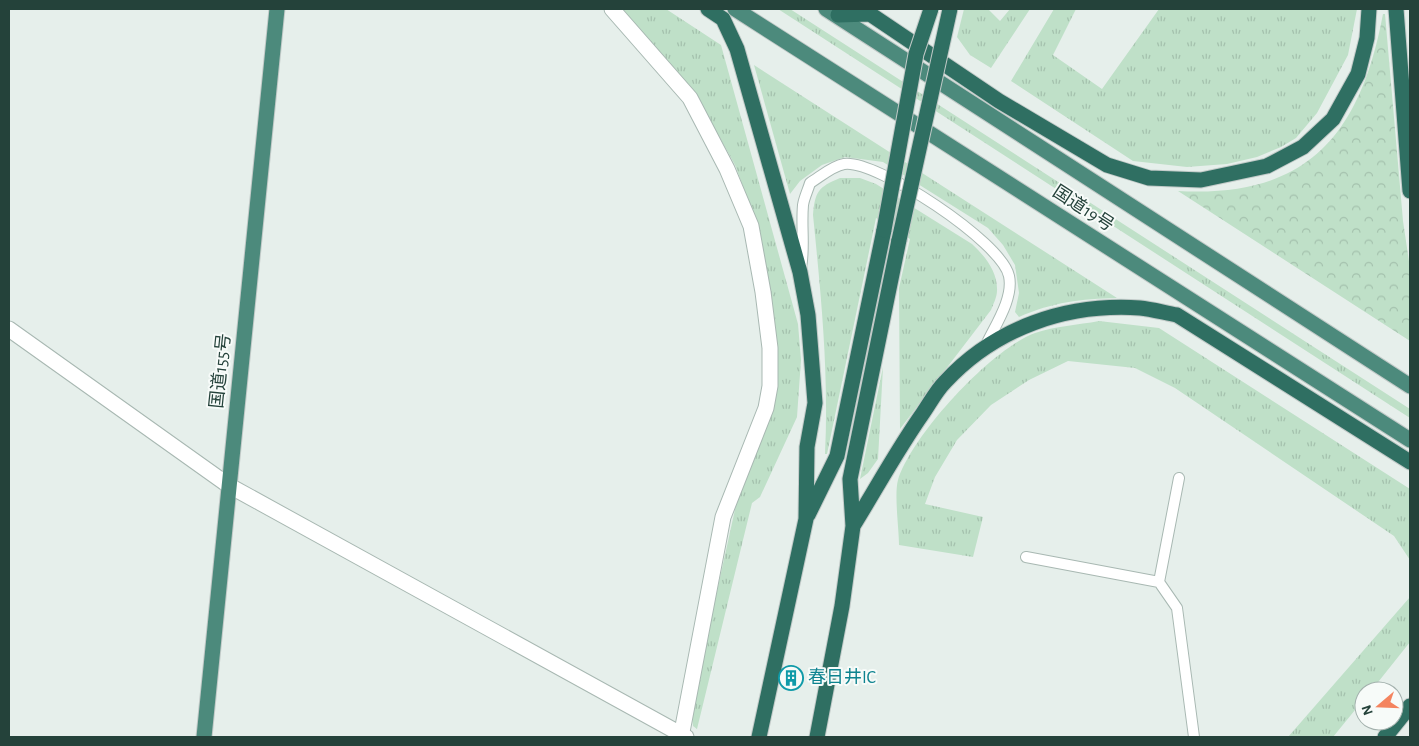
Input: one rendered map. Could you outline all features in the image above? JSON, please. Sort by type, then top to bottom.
[{"type":"highway","name":"国道155号","points":[[204,737],[277,9]]},
{"type":"highway","points":[[708,9],[723,19],[737,48],[800,272],[808,315],[815,403],[807,447],[806,519],[759,737]]},
{"type":"highway","name":"国道19号","points":[[735,9],[1410,440]]},
{"type":"highway","points":[[806,519],[837,456],[884,230],[916,54],[931,9]]},
{"type":"highway","points":[[817,737],[842,606],[853,526],[850,479],[899,240],[950,9]]},
{"type":"highway","points":[[832,12],[870,14],[999,101],[1107,165],[1149,178],[1201,180],[1267,166],[1303,147],[1333,119],[1358,74],[1368,38],[1369,9]]},
{"type":"highway","points":[[1396,9],[1410,191]]},
{"type":"highway","name":"国道19号","points":[[832,12],[1410,386]]},
{"type":"highway","points":[[853,526],[913,427],[944,383],[975,352],[1030,322],[1064,314],[1099,309],[1140,308],[1177,315],[1410,462]]},
{"type":"highway","points":[[1385,737],[1410,706]]},
{"type":"street","points":[[9,329],[228,485],[682,736],[723,517],[766,408],[770,386],[770,348],[763,292],[751,226],[727,169],[690,98],[612,9]]},
{"type":"lane","points":[[800,272],[804,253],[802,233],[803,203],[810,183],[843,164],[861,166],[928,201],[979,236],[997,255],[1009,276],[1007,298],[985,347]]},
{"type":"lane","points":[[1159,582],[1179,478]]},
{"type":"lane","points":[[1026,557],[1159,582],[1177,608],[1194,737]]},
{"type":"green space","points":[[620,9],[666,9],[721,45],[798,324],[801,360],[797,417],[760,497],[752,503],[697,729],[693,726],[691,709],[736,505],[770,417],[777,388],[757,224],[735,165],[696,95]]},
{"type":"green space","points":[[778,9],[790,9],[1410,409],[1410,418]]},
{"type":"green space","points":[[964,9],[988,9],[1000,21],[1010,9],[1030,9],[991,68],[970,55],[957,37]]},
{"type":"green space","points":[[1054,9],[1076,9],[1053,55],[1102,89],[1159,9],[1357,9],[1348,55],[1317,113],[1296,138],[1281,147],[1257,157],[1227,164],[1187,167],[1133,161],[1011,81]]},
{"type":"green space","points":[[1383,14],[1385,14],[1403,221],[1410,268],[1410,341],[1178,191],[1223,190],[1261,183],[1293,170],[1320,151],[1342,125],[1359,94],[1373,57]]},
{"type":"green space","points":[[754,65],[1117,298],[1067,302],[1019,317],[1015,312],[1019,293],[1015,265],[1003,245],[988,228],[883,162],[845,157],[822,165],[800,181],[790,194]]},
{"type":"green space","points":[[840,178],[860,178],[876,184],[972,244],[990,265],[997,284],[997,291],[991,310],[900,429],[899,288],[910,239],[876,218],[827,454],[825,454],[825,364],[813,215],[819,191],[827,184]]},
{"type":"green space","points":[[1099,321],[1159,328],[1410,489],[1410,560],[1394,536],[1175,388],[1135,368],[1068,361],[1029,380],[991,405],[957,440],[935,477],[925,504],[983,517],[973,557],[899,545],[898,480],[906,461],[919,440],[955,396],[997,356],[1017,342],[1035,333]]},
{"type":"green space","points":[[883,367],[878,459],[868,473],[860,479]]},
{"type":"green space","points":[[1410,597],[1410,642],[1379,681],[1354,681],[1354,711],[1333,737],[1288,737]]},
{"type":"place","name":"春日井IC","points":[[791,678]]}]
